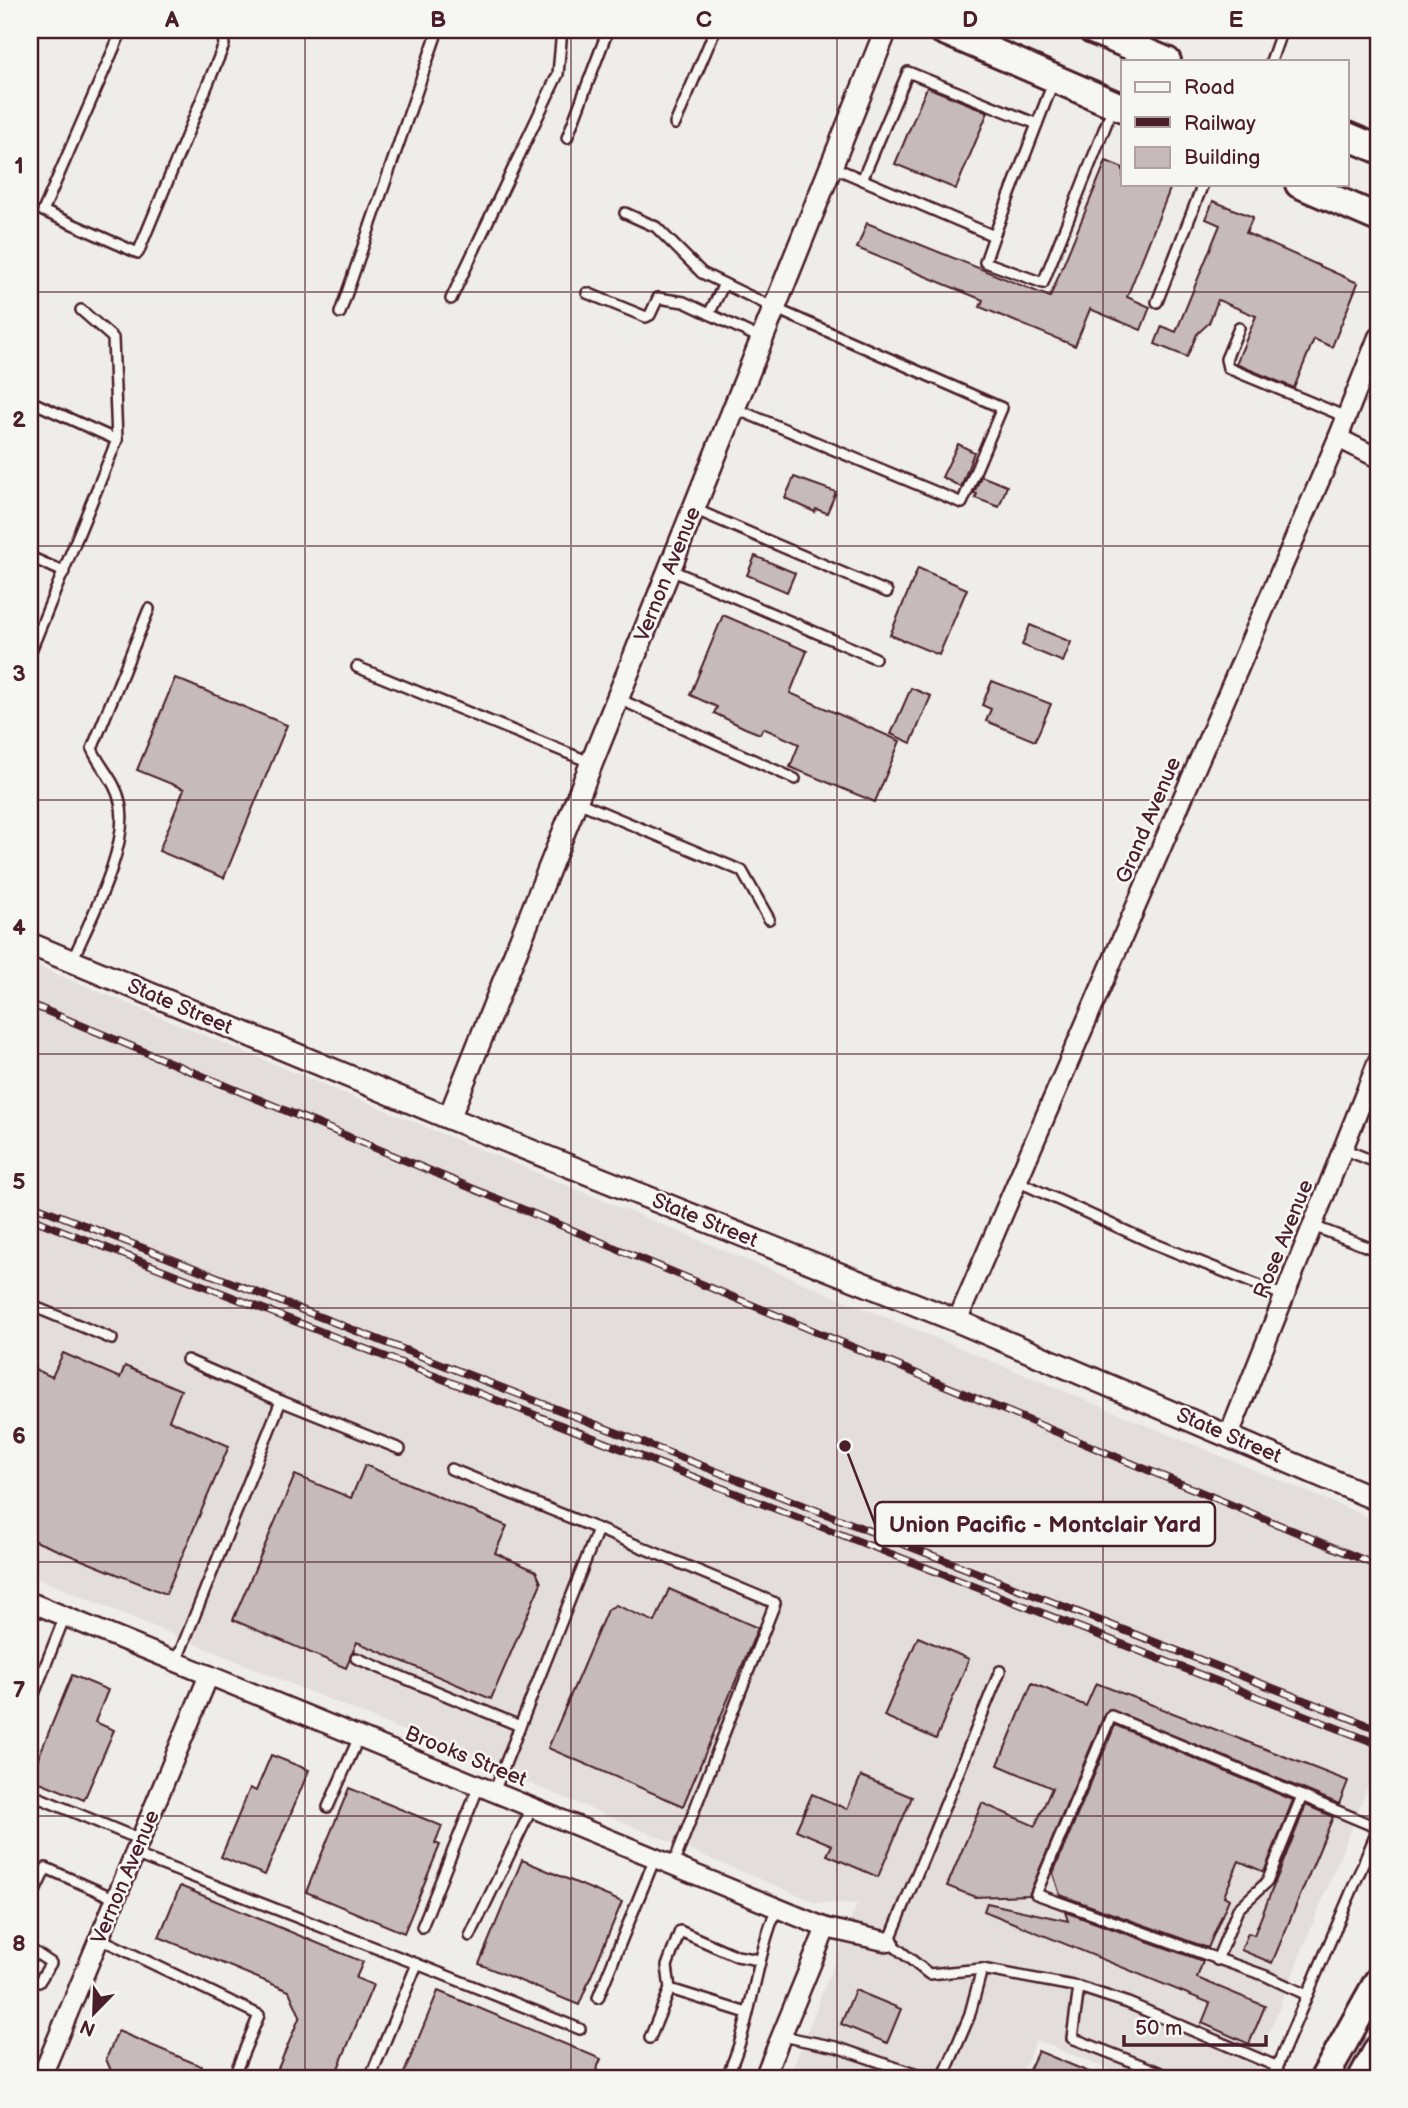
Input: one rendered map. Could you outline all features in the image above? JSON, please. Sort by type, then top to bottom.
[{"type":"main road","points":[[942,30],[1119,106]]},
{"type":"main road","points":[[1095,30],[1165,60]]},
{"type":"main road","points":[[1348,136],[1378,149]]},
{"type":"main road","points":[[1304,186],[1378,218]]},
{"type":"main road","points":[[1325,2078],[1378,1981]]},
{"type":"main road","points":[[1362,2078],[1378,2049]]},
{"type":"street","name":"Vernon Avenue","points":[[449,1118],[886,30]]},
{"type":"street","name":"Grand Avenue","points":[[957,1321],[1338,438],[1378,337]]},
{"type":"street","points":[[1338,438],[1378,458]]},
{"type":"street","name":"State Street","points":[[30,944],[449,1118],[957,1321],[1378,1500]]},
{"type":"street","name":"Rose Avenue","points":[[1229,1435],[1378,1060]]},
{"type":"street","name":"Brooks Street","points":[[30,1602],[825,1928],[889,1942]]},
{"type":"street","name":"Vernon Avenue","points":[[41,2078],[209,1675]]},
{"type":"street","points":[[764,2078],[825,1928]]},
{"type":"lane","points":[[122,30],[43,211],[138,253],[224,45],[222,30]]},
{"type":"lane","points":[[340,313],[438,30]]},
{"type":"lane","points":[[451,299],[558,74],[562,30]]},
{"type":"lane","points":[[567,138],[608,30]]},
{"type":"lane","points":[[675,124],[715,30]]},
{"type":"lane","points":[[1270,60],[1282,30]]},
{"type":"lane","points":[[862,180],[908,72],[1037,124]]},
{"type":"lane","points":[[1054,78],[985,262],[1043,283],[1119,106]]},
{"type":"lane","points":[[831,167],[994,236]]},
{"type":"lane","points":[[1157,302],[1202,186]]},
{"type":"lane","points":[[625,214],[656,227],[702,273],[774,308],[1002,408],[962,503],[734,408]]},
{"type":"lane","points":[[709,314],[724,284]]},
{"type":"lane","points":[[587,293],[646,317],[650,315],[658,298],[684,302],[762,339]]},
{"type":"lane","points":[[30,653],[117,440],[113,338],[80,310]]},
{"type":"lane","points":[[1239,328],[1226,359],[1228,368],[1346,417]]},
{"type":"lane","points":[[30,401],[117,440]]},
{"type":"lane","points":[[694,509],[887,592]]},
{"type":"lane","points":[[30,557],[64,572]]},
{"type":"lane","points":[[669,569],[875,658]]},
{"type":"lane","points":[[72,961],[112,867],[120,836],[121,803],[92,750],[149,609]]},
{"type":"lane","points":[[357,667],[592,763]]},
{"type":"lane","points":[[617,698],[795,779]]},
{"type":"lane","points":[[576,802],[742,872],[769,919]]},
{"type":"lane","points":[[1343,1149],[1378,1163]]},
{"type":"lane","points":[[1017,1181],[1150,1242],[1285,1296]]},
{"type":"lane","points":[[1312,1226],[1378,1251]]},
{"type":"lane","points":[[30,1305],[112,1339]]},
{"type":"lane","points":[[187,1360],[400,1449]]},
{"type":"lane","points":[[176,1662],[281,1401]]},
{"type":"lane","points":[[451,1469],[775,1603],[673,1865]]},
{"type":"lane","points":[[422,1927],[486,1789],[520,1726],[598,1529]]},
{"type":"lane","points":[[30,1704],[65,1616]]},
{"type":"lane","points":[[356,1658],[520,1726]]},
{"type":"lane","points":[[1000,1671],[889,1942],[929,1975],[982,1969],[1079,1987],[1128,2003],[1278,2067]]},
{"type":"lane","points":[[1272,2078],[1378,1829],[1111,1716],[1037,1894],[1266,1976],[1307,1995]]},
{"type":"lane","points":[[328,1807],[359,1737]]},
{"type":"lane","points":[[30,1794],[137,1847],[580,2029]]},
{"type":"lane","points":[[1217,1960],[1238,1909],[1267,1882],[1301,1797]]},
{"type":"lane","points":[[470,1936],[532,1808]]},
{"type":"lane","points":[[598,1998],[654,1858]]},
{"type":"lane","points":[[30,1902],[46,1868],[116,1899]]},
{"type":"lane","points":[[726,2078],[747,2013],[759,1960],[777,1908]]},
{"type":"lane","points":[[650,2038],[670,1989],[667,1966],[680,1931],[737,1956],[759,1960]]},
{"type":"lane","points":[[99,1938],[260,2015],[233,2078]]},
{"type":"lane","points":[[32,1954],[51,1963],[39,1982]]},
{"type":"lane","points":[[370,2078],[417,1964]]},
{"type":"lane","points":[[943,2078],[969,2017],[982,1969]]},
{"type":"lane","points":[[1079,1987],[1072,2038],[1159,2076],[1174,2078]]},
{"type":"lane","points":[[670,1989],[747,2013]]},
{"type":"lane","points":[[781,2036],[836,2047],[908,2069],[926,2078]]},
{"type":"shaded area","points":[[30,963],[1378,1521],[1378,1790],[1368,1786],[1251,2078],[1129,2078],[1036,2040],[1020,2078],[789,2078],[857,1904],[817,1903],[30,1575]]},
{"type":"building","points":[[927,87],[988,112],[956,189],[895,164]]},
{"type":"building","points":[[1106,161],[1121,167],[1121,186],[1171,186],[1127,297],[1150,307],[1141,330],[1090,309],[1075,346],[980,307],[983,300],[857,248],[867,223],[1050,297]]},
{"type":"building","points":[[1213,201],[1253,217],[1246,233],[1358,283],[1332,347],[1314,339],[1294,388],[1236,364],[1256,316],[1218,300],[1209,323],[1197,334],[1187,357],[1155,344],[1162,326],[1176,332],[1220,225],[1206,219]]},
{"type":"building","points":[[958,444],[974,452],[961,487],[942,477]]},
{"type":"building","points":[[981,476],[1007,486],[999,507],[975,498],[977,494],[974,493]]},
{"type":"building","points":[[794,477],[836,492],[827,513],[816,509],[815,512],[785,498]]},
{"type":"building","points":[[755,556],[795,573],[787,592],[747,575]]},
{"type":"building","points":[[918,568],[967,589],[939,655],[890,635]]},
{"type":"building","points":[[723,615],[807,651],[790,693],[900,741],[875,802],[790,767],[799,744],[763,728],[760,734],[745,728],[714,713],[717,707],[690,695]]},
{"type":"building","points":[[1030,625],[1071,642],[1063,662],[1022,645]]},
{"type":"building","points":[[175,678],[287,725],[224,878],[159,851],[184,789],[137,770]]},
{"type":"building","points":[[992,681],[1051,704],[1035,741],[986,721],[991,709],[982,705]]},
{"type":"building","points":[[911,688],[931,696],[911,743],[891,734]]},
{"type":"building","points":[[63,1353],[120,1378],[125,1366],[181,1390],[169,1420],[229,1446],[166,1594],[30,1539],[30,1367],[52,1377]]},
{"type":"building","points":[[365,1465],[507,1526],[495,1553],[536,1571],[541,1583],[491,1699],[357,1642],[346,1668],[233,1620],[295,1475],[351,1498]]},
{"type":"building","points":[[669,1589],[758,1628],[683,1806],[548,1748],[607,1610],[616,1605],[655,1622]]},
{"type":"building","points":[[918,1637],[969,1659],[936,1739],[884,1716]]},
{"type":"building","points":[[72,1675],[108,1690],[95,1722],[114,1730],[84,1800],[30,1778]]},
{"type":"building","points":[[1032,1683],[1086,1706],[1096,1683],[1348,1781],[1339,1804],[1109,1709],[1029,1895],[975,1897],[947,1886],[982,1803],[1035,1826],[1052,1788],[998,1765]]},
{"type":"building","points":[[1115,1725],[1293,1800],[1264,1872],[1239,1861],[1224,1896],[1229,1899],[1208,1948],[1060,1895],[1053,1873]]},
{"type":"building","points":[[271,1755],[309,1770],[265,1875],[221,1857],[250,1788],[256,1791]]},
{"type":"building","points":[[861,1776],[912,1797],[878,1877],[827,1855],[832,1845],[796,1830],[812,1794],[847,1809]]},
{"type":"building","points":[[349,1788],[442,1826],[435,1843],[440,1845],[404,1933],[306,1892]]},
{"type":"building","points":[[1306,1805],[1333,1817],[1272,1963],[1241,1950],[1248,1933],[1254,1935]]},
{"type":"building","points":[[522,1860],[622,1902],[579,2005],[479,1964]]},
{"type":"building","points":[[180,1886],[363,1962],[356,1978],[373,1985],[334,2078],[274,2078],[300,2016],[289,1991],[159,1937]]},
{"type":"building","points":[[987,1903],[1068,1921],[1065,1912],[1203,1961],[1197,1978],[1265,2006],[1249,2044],[1202,2023],[1210,2003],[984,1911]]},
{"type":"building","points":[[855,1990],[901,2009],[887,2043],[841,2024]]},
{"type":"building","points":[[438,1991],[601,2059],[593,2078],[402,2078]]},
{"type":"building","points":[[118,2031],[201,2066],[196,2078],[114,2078],[106,2059]]},
{"type":"building","points":[[1038,2051],[1103,2078],[1048,2078],[1029,2070]]},
{"type":"railway","points":[[30,1004],[1378,1566]]},
{"type":"railway","points":[[30,1204],[1378,1729]]},
{"type":"railway","points":[[30,1218],[1378,1744]]},
{"type":"place","name":"Union Pacific - Montclair Yard","points":[[845,1446]]}]
